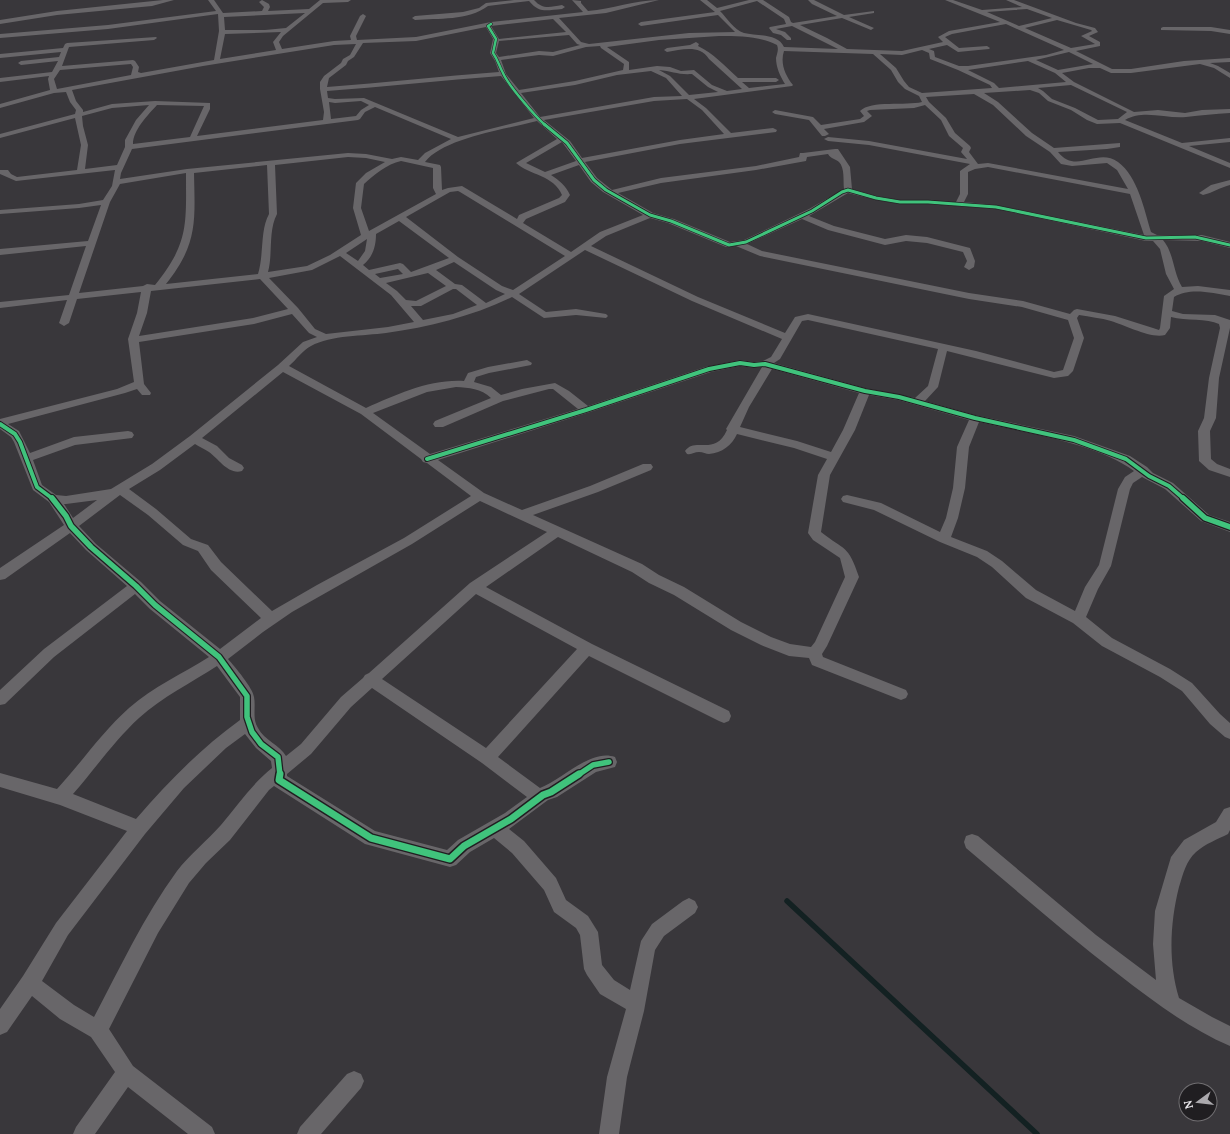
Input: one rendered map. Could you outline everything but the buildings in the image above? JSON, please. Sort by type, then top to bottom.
[{"type":"street","points":[[0,22],[54,14],[145,5],[170,0]]},
{"type":"street","points":[[211,0],[220,14],[222,32],[217,52],[217,62]]},
{"type":"street","points":[[314,2],[348,0]]},
{"type":"street","points":[[479,0],[486,5],[490,11]]},
{"type":"street","points":[[416,39],[412,29],[415,16],[471,13],[484,8],[486,5],[528,0]]},
{"type":"street","points":[[531,0],[536,7],[542,9],[562,7]]},
{"type":"street","points":[[575,0],[579,2],[578,3],[587,13]]},
{"type":"street","points":[[0,106],[54,91],[138,74],[358,41],[416,39],[493,22],[587,13],[656,0]]},
{"type":"street","points":[[703,0],[718,12],[738,34]]},
{"type":"street","points":[[642,24],[718,12],[755,0]]},
{"type":"street","points":[[759,0],[787,18],[788,23],[796,24],[844,49],[844,52]]},
{"type":"street","points":[[811,0],[814,3],[871,28]]},
{"type":"street","points":[[948,0],[960,3],[1072,51],[1111,71],[1119,72],[1200,62],[1230,60]]},
{"type":"street","points":[[958,68],[1046,57],[1066,51],[1098,45],[1098,43],[1084,36],[1096,32],[1093,29],[1028,8],[1009,0]]},
{"type":"street","points":[[280,52],[277,48],[276,42],[281,35],[322,1]]},
{"type":"street","points":[[262,2],[266,4],[267,7],[264,13]]},
{"type":"street","points":[[960,3],[968,2]]},
{"type":"street","points":[[985,5],[1000,10],[1008,15]]},
{"type":"street","points":[[104,15],[107,8]]},
{"type":"street","points":[[978,11],[1028,8]]},
{"type":"street","points":[[542,9],[546,17]]},
{"type":"street","points":[[0,36],[58,26],[107,25],[220,14],[311,11]]},
{"type":"street","points":[[770,21],[777,12],[776,11]]},
{"type":"street","points":[[789,39],[783,33],[775,32],[772,28],[872,12]]},
{"type":"street","points":[[54,14],[58,26]]},
{"type":"street","points":[[358,41],[353,36],[363,16]]},
{"type":"street","points":[[554,16],[579,43],[584,46]]},
{"type":"street","points":[[1018,28],[1058,18]]},
{"type":"street","points":[[493,22],[503,32],[504,38],[501,40],[500,44],[493,53],[503,74],[538,119],[562,139],[581,161],[594,180],[611,193],[650,215],[671,221],[729,244],[746,242],[812,211],[842,192],[848,190],[876,198],[900,202],[928,202],[996,207],[1146,238],[1204,238],[1230,245]]},
{"type":"street","points":[[493,22],[497,48]]},
{"type":"street","points":[[976,43],[990,49],[958,50],[946,43],[941,37],[950,32],[965,30],[982,25],[1007,23]]},
{"type":"street","points":[[1163,28],[1211,29],[1230,32]]},
{"type":"street","points":[[222,32],[264,32],[287,30]]},
{"type":"street","points":[[501,40],[571,33]]},
{"type":"street","points":[[496,59],[524,52],[553,54],[584,46],[656,43],[670,37],[690,35],[738,34],[761,36],[778,41],[797,37]]},
{"type":"street","points":[[805,36],[813,34]]},
{"type":"street","points":[[690,35],[695,44]]},
{"type":"street","points":[[656,43],[669,52],[695,44],[708,35]]},
{"type":"street","points":[[670,37],[676,40],[695,44],[708,53],[711,58],[747,90]]},
{"type":"street","points":[[54,91],[51,79],[56,71],[66,45],[154,38]]},
{"type":"street","points":[[326,123],[328,118],[323,89],[326,78],[344,64],[345,60],[352,56],[358,41]]},
{"type":"street","points":[[778,41],[782,49]]},
{"type":"street","points":[[782,49],[902,53],[946,43]]},
{"type":"street","points":[[606,44],[603,47],[627,64],[626,72]]},
{"type":"street","points":[[922,48],[932,52],[932,58],[971,73],[992,84],[996,89]]},
{"type":"street","points":[[422,163],[422,160],[428,155],[451,141],[538,119],[654,99],[688,97],[790,85],[786,81],[779,62],[779,54],[782,49]]},
{"type":"street","points":[[0,56],[64,50]]},
{"type":"street","points":[[875,52],[894,69],[906,88],[920,95],[926,103],[944,119],[950,131],[967,148],[966,152],[974,165]]},
{"type":"street","points":[[14,79],[20,63],[20,54]]},
{"type":"street","points":[[1005,56],[1014,62]]},
{"type":"street","points":[[20,63],[61,59]]},
{"type":"street","points":[[1026,59],[1057,72],[1072,83],[1131,112],[1128,115]]},
{"type":"street","points":[[0,80],[14,79],[56,71],[133,62],[136,67],[134,74],[138,74]]},
{"type":"street","points":[[1200,62],[1216,67],[1230,76]]},
{"type":"street","points":[[1057,72],[1088,66],[1101,66]]},
{"type":"street","points":[[517,92],[575,83],[594,77],[668,68],[680,73],[692,71],[710,86],[726,92]]},
{"type":"street","points":[[636,71],[659,72],[668,78],[681,92],[704,109],[729,135]]},
{"type":"street","points":[[323,89],[388,85],[438,78],[503,74]]},
{"type":"street","points":[[736,80],[786,81]]},
{"type":"street","points":[[1023,88],[1072,83]]},
{"type":"street","points":[[700,88],[710,86]]},
{"type":"street","points":[[920,95],[996,89],[1031,88],[1041,92],[1050,100],[1073,109],[1089,119],[1097,122],[1122,121],[1230,166]]},
{"type":"street","points":[[54,91],[69,90],[73,102],[80,110],[78,114],[78,127],[84,143],[84,156],[81,170]]},
{"type":"street","points":[[974,91],[991,99],[1034,139],[1052,150],[1059,158],[1067,163],[1102,160],[1113,162],[1125,173],[1141,210],[1147,233],[1157,238],[1165,249],[1170,274],[1179,290]]},
{"type":"street","points":[[325,98],[335,101],[362,99],[387,108],[457,139]]},
{"type":"street","points":[[64,323],[106,202],[116,186],[120,167],[129,147],[129,140],[139,122],[155,103]]},
{"type":"street","points":[[0,136],[112,106],[155,103],[208,104],[203,116],[198,122],[193,138]]},
{"type":"street","points":[[820,127],[862,121],[868,116],[863,111],[869,108],[914,106],[926,103]]},
{"type":"street","points":[[129,147],[358,118],[373,104]]},
{"type":"street","points":[[1122,121],[1122,119],[1128,115],[1158,112],[1185,115],[1202,112],[1230,111]]},
{"type":"street","points":[[775,112],[811,118],[820,127],[846,167],[848,190]]},
{"type":"street","points":[[444,134],[462,129],[473,130],[480,134]]},
{"type":"street","points":[[547,175],[549,172],[581,161],[680,142],[773,130]]},
{"type":"street","points":[[519,224],[522,217],[562,200],[566,195],[565,190],[560,184],[547,175],[520,163],[562,139]]},
{"type":"street","points":[[828,139],[869,143],[974,165],[988,165],[1133,192]]},
{"type":"street","points":[[1179,146],[1202,142],[1230,140]]},
{"type":"street","points":[[1052,150],[1108,147],[1117,145]]},
{"type":"street","points":[[611,193],[646,183],[782,164],[787,161],[803,159],[803,155],[830,152],[834,158],[839,158]]},
{"type":"street","points":[[116,182],[190,171],[348,155],[366,156],[392,161]]},
{"type":"street","points":[[358,265],[364,262],[369,248],[372,245],[357,208],[360,183],[369,175],[392,161],[401,159],[437,167],[438,188],[440,194]]},
{"type":"street","points":[[262,276],[266,262],[269,221],[273,214],[271,162]]},
{"type":"street","points":[[959,204],[964,194],[964,171],[974,165]]},
{"type":"street","points":[[0,172],[5,172],[8,176],[16,179],[81,170],[120,167]]},
{"type":"street","points":[[159,286],[166,279],[183,251],[190,228],[190,171]]},
{"type":"street","points":[[1203,193],[1214,187],[1230,182]]},
{"type":"street","points":[[0,305],[147,287],[262,276],[309,268],[341,253],[369,235],[440,194],[454,188],[460,183],[519,224],[571,256]]},
{"type":"street","points":[[0,212],[79,206],[106,202]]},
{"type":"street","points":[[0,575],[71,526],[117,491],[156,468],[282,367],[307,344],[325,337],[388,330],[422,324],[484,306],[524,288],[603,234],[650,215]]},
{"type":"street","points":[[802,216],[831,228],[885,242],[906,238],[927,240],[967,250],[971,261],[969,267]]},
{"type":"street","points":[[400,218],[455,260],[499,288],[512,293],[544,315],[576,312],[603,316]]},
{"type":"street","points":[[0,252],[92,243]]},
{"type":"street","points":[[738,244],[760,253],[969,296],[1023,304],[1072,318]]},
{"type":"street","points":[[585,247],[695,299],[788,338]]},
{"type":"street","points":[[341,253],[379,281],[405,304],[422,324]]},
{"type":"street","points":[[379,281],[391,280],[429,270],[455,260]]},
{"type":"street","points":[[369,273],[400,266],[409,275]]},
{"type":"street","points":[[429,270],[452,286],[459,287],[484,306]]},
{"type":"street","points":[[262,276],[295,310],[312,331],[325,337]]},
{"type":"street","points":[[405,304],[418,304],[452,286]]},
{"type":"street","points":[[146,393],[139,384],[133,339],[142,313],[147,287]]},
{"type":"street","points":[[1072,318],[1077,312],[1091,313],[1162,333],[1165,328],[1170,296],[1179,290],[1187,289],[1230,294]]},
{"type":"street","points":[[134,340],[254,321],[295,310]]},
{"type":"street","points":[[1167,313],[1183,317],[1215,318],[1227,322],[1214,378],[1210,418],[1204,431],[1204,452],[1205,461],[1213,467],[1230,473]]},
{"type":"street","points":[[691,451],[698,448],[709,450],[717,448],[728,441],[732,429],[767,365],[775,360],[798,320],[808,317],[943,347],[1054,374],[1064,374],[1068,371],[1079,338],[1072,318]]},
{"type":"street","points":[[917,402],[933,387],[940,364],[943,347]]},
{"type":"street","points":[[467,385],[472,376],[475,374],[488,370],[527,363]]},
{"type":"street","points":[[427,459],[586,410],[709,369],[740,363],[767,365],[865,391],[899,397],[975,418],[1074,440],[1126,459],[1143,470],[1149,476],[1169,486],[1205,518],[1230,527]]},
{"type":"street","points":[[282,367],[365,412],[427,459],[480,496],[637,568],[654,579],[679,591],[736,626],[766,641],[789,650],[814,653]]},
{"type":"street","points":[[0,423],[121,391],[139,384]]},
{"type":"street","points":[[365,412],[418,391],[438,386],[467,385],[488,390],[499,399]]},
{"type":"street","points":[[439,424],[499,399],[522,392],[555,386],[586,410]]},
{"type":"street","points":[[814,653],[820,646],[852,577],[846,558],[842,551],[831,547],[814,533],[824,475],[849,430],[865,391]]},
{"type":"street","points":[[944,539],[952,518],[959,488],[963,447],[975,418]]},
{"type":"street","points":[[0,423],[15,434],[27,458],[37,487],[53,499],[66,516],[71,526],[94,550],[136,586],[155,606],[219,657],[247,696],[246,711],[249,729],[258,740],[278,757],[280,770],[279,780],[371,838],[450,859],[464,846],[511,819],[539,797],[551,792],[593,765],[609,762]]},
{"type":"street","points":[[732,429],[797,445],[834,457]]},
{"type":"street","points":[[27,458],[74,441],[128,434]]},
{"type":"street","points":[[194,439],[213,449],[238,468]]},
{"type":"street","points":[[522,515],[594,489],[647,467]]},
{"type":"street","points":[[1078,619],[1092,587],[1105,566],[1124,489],[1129,480],[1143,470]]},
{"type":"street","points":[[53,499],[66,500],[117,491],[152,512],[187,542],[203,548],[216,566],[271,619]]},
{"type":"street","points":[[60,797],[76,781],[113,734],[134,712],[153,698],[219,657],[271,619],[330,583],[432,526],[456,509],[480,496]]},
{"type":"street","points":[[847,499],[877,506],[944,539],[982,554],[997,564],[1031,594],[1078,619],[1107,642],[1138,660],[1165,673],[1188,688],[1230,732]]},
{"type":"street","points":[[98,1030],[152,927],[184,877],[200,857],[224,834],[246,808],[262,785],[306,749],[346,702],[370,679],[441,619],[475,587],[557,531]]},
{"type":"street","points":[[0,699],[49,653],[136,586]]},
{"type":"street","points":[[475,587],[587,648],[724,716]]},
{"type":"street","points":[[487,758],[587,648]]},
{"type":"street","points":[[814,653],[817,661],[901,694]]},
{"type":"street","points":[[370,679],[487,758],[539,797]]},
{"type":"street","points":[[0,1025],[30,983],[62,929],[139,828],[178,783],[221,743],[248,723]]},
{"type":"street","points":[[0,780],[60,797],[139,828]]},
{"type":"street","points":[[1172,1004],[1165,982],[1162,944],[1164,911],[1177,863],[1190,846],[1222,828],[1230,815]]},
{"type":"street","points":[[494,828],[518,847],[550,884],[560,906],[582,922],[589,932],[593,969],[607,987],[636,1005]]},
{"type":"street","points":[[972,842],[1090,941],[1172,1004],[1205,1024],[1230,1036]]},
{"type":"street","points":[[608,1134],[617,1077],[636,1005],[647,948],[658,930],[689,906]]},
{"type":"street","points":[[30,983],[67,1012],[98,1030],[126,1073],[205,1134]]},
{"type":"street","points":[[83,1134],[126,1073]]},
{"type":"street","points":[[307,1134],[354,1081]]},
{"type":"waterway","points":[[787,901],[1037,1134]]},
{"type":"cycle path","points":[[491,24],[488,26],[496,39],[493,53],[498,60],[503,74],[538,119],[567,143],[594,180],[606,190],[650,215],[671,221],[729,245],[746,242],[812,211],[842,192],[848,190],[876,198],[900,202],[928,202],[996,207],[1146,238],[1195,237],[1230,245]]},
{"type":"cycle path","points":[[427,459],[586,410],[709,369],[740,363],[754,365],[765,364],[865,391],[899,397],[975,418],[1074,440],[1126,459],[1149,476],[1169,486],[1205,518],[1230,527]]},
{"type":"cycle path","points":[[0,424],[15,434],[20,442],[37,487],[53,499],[66,516],[71,526],[91,547],[136,586],[155,605],[219,657],[247,696],[247,717],[252,732],[261,744],[278,757],[280,770],[279,780],[371,838],[450,859],[464,846],[511,819],[543,795],[551,792],[593,765],[609,762]]}]
